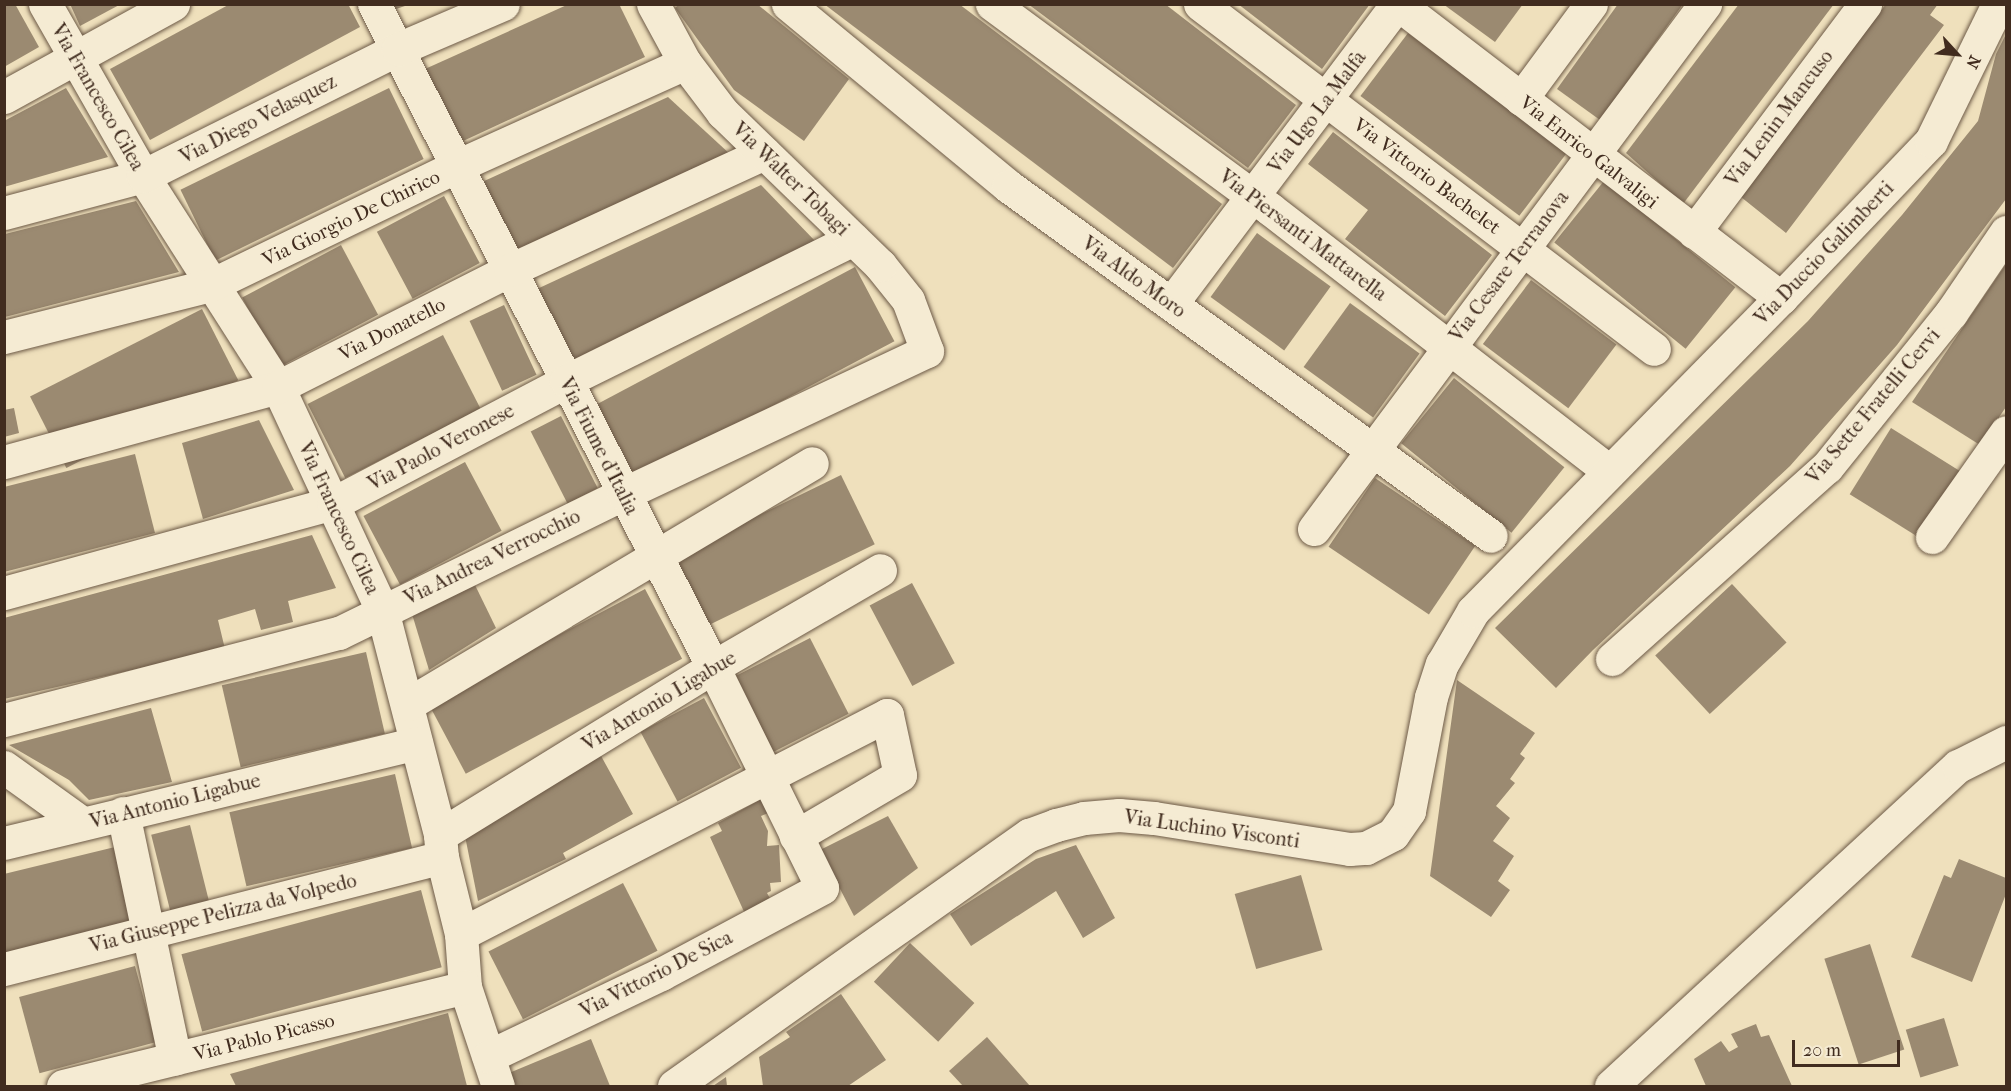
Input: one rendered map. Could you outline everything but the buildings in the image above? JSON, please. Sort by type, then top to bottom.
[{"type":"street","name":"Via Francesco Cilea","points":[[45,4],[143,176],[278,387],[382,610],[408,704],[461,934],[465,987],[498,1086]]},
{"type":"street","points":[[4,97],[173,4]]},
{"type":"street","name":"Via Fiume d'Italia","points":[[374,4],[713,668],[822,888]]},
{"type":"street","name":"Via Diego Velasquez","points":[[4,213],[143,176],[398,49],[503,4]]},
{"type":"street","name":"Via Walter Tobagi","points":[[653,4],[685,63],[723,113],[880,265],[908,300],[927,351]]},
{"type":"street","name":"Via Aldo Moro","points":[[788,4],[1008,186],[1491,536]]},
{"type":"street","name":"Via Piersanti Mattarella","points":[[992,4],[1254,197],[1609,471]]},
{"type":"street","name":"Via Vittorio Bachelet","points":[[1200,4],[1654,348]]},
{"type":"street","name":"Via Ugo La Malfa","points":[[1171,304],[1398,4]]},
{"type":"street","name":"Via Enrico Galvaligi","points":[[1398,4],[1781,298]]},
{"type":"street","points":[[1521,99],[1591,4]]},
{"type":"street","name":"Via Cesare Terranova","points":[[1314,529],[1705,4]]},
{"type":"street","name":"Via Lenin Mancuso","points":[[1694,232],[1864,4]]},
{"type":"street","name":"Via Duccio Galimberti","points":[[1609,471],[1781,298],[1931,141],[1998,4]]},
{"type":"street","name":"Via Giorgio De Chirico","points":[[4,337],[212,285],[458,166],[685,63]]},
{"type":"street","name":"Via Donatello","points":[[4,462],[278,387],[510,270],[764,153]]},
{"type":"street","name":"Via Sette Fratelli Cervi","points":[[1612,659],[1827,466],[1951,313],[2007,232]]},
{"type":"street","name":"Via Paolo Veronese","points":[[4,593],[334,503],[566,381],[853,239]]},
{"type":"street","name":"Via Andrea Verrocchio","points":[[4,720],[339,633],[623,494],[927,351]]},
{"type":"street","points":[[1932,537],[2007,432]]},
{"type":"street","points":[[408,704],[654,555],[812,463]]},
{"type":"street","name":"Via Luchino Visconti","points":[[674,1086],[1029,835],[1056,825],[1084,818],[1119,815],[1175,821],[1350,849],[1366,848],[1381,842],[1403,824],[1410,811],[1431,697],[1442,664],[1457,634],[1491,590],[1609,471]]},
{"type":"street","name":"Via Antonio Ligabue","points":[[441,846],[713,668],[880,570]]},
{"type":"street","points":[[461,934],[887,715],[900,775],[796,836]]},
{"type":"street","points":[[1611,1086],[1785,929],[1958,766],[2007,742]]},
{"type":"street","name":"Via Antonio Ligabue","points":[[4,843],[416,743]]},
{"type":"street","points":[[4,767],[82,823]]},
{"type":"street","points":[[123,813],[175,1059]]},
{"type":"street","name":"Via Giuseppe Pelizza da Volpedo","points":[[4,969],[148,932],[441,846]]},
{"type":"street","name":"Via Vittorio De Sica","points":[[489,1056],[661,974],[822,888]]},
{"type":"street","name":"Via Pablo Picasso","points":[[63,1086],[465,987]]}]
